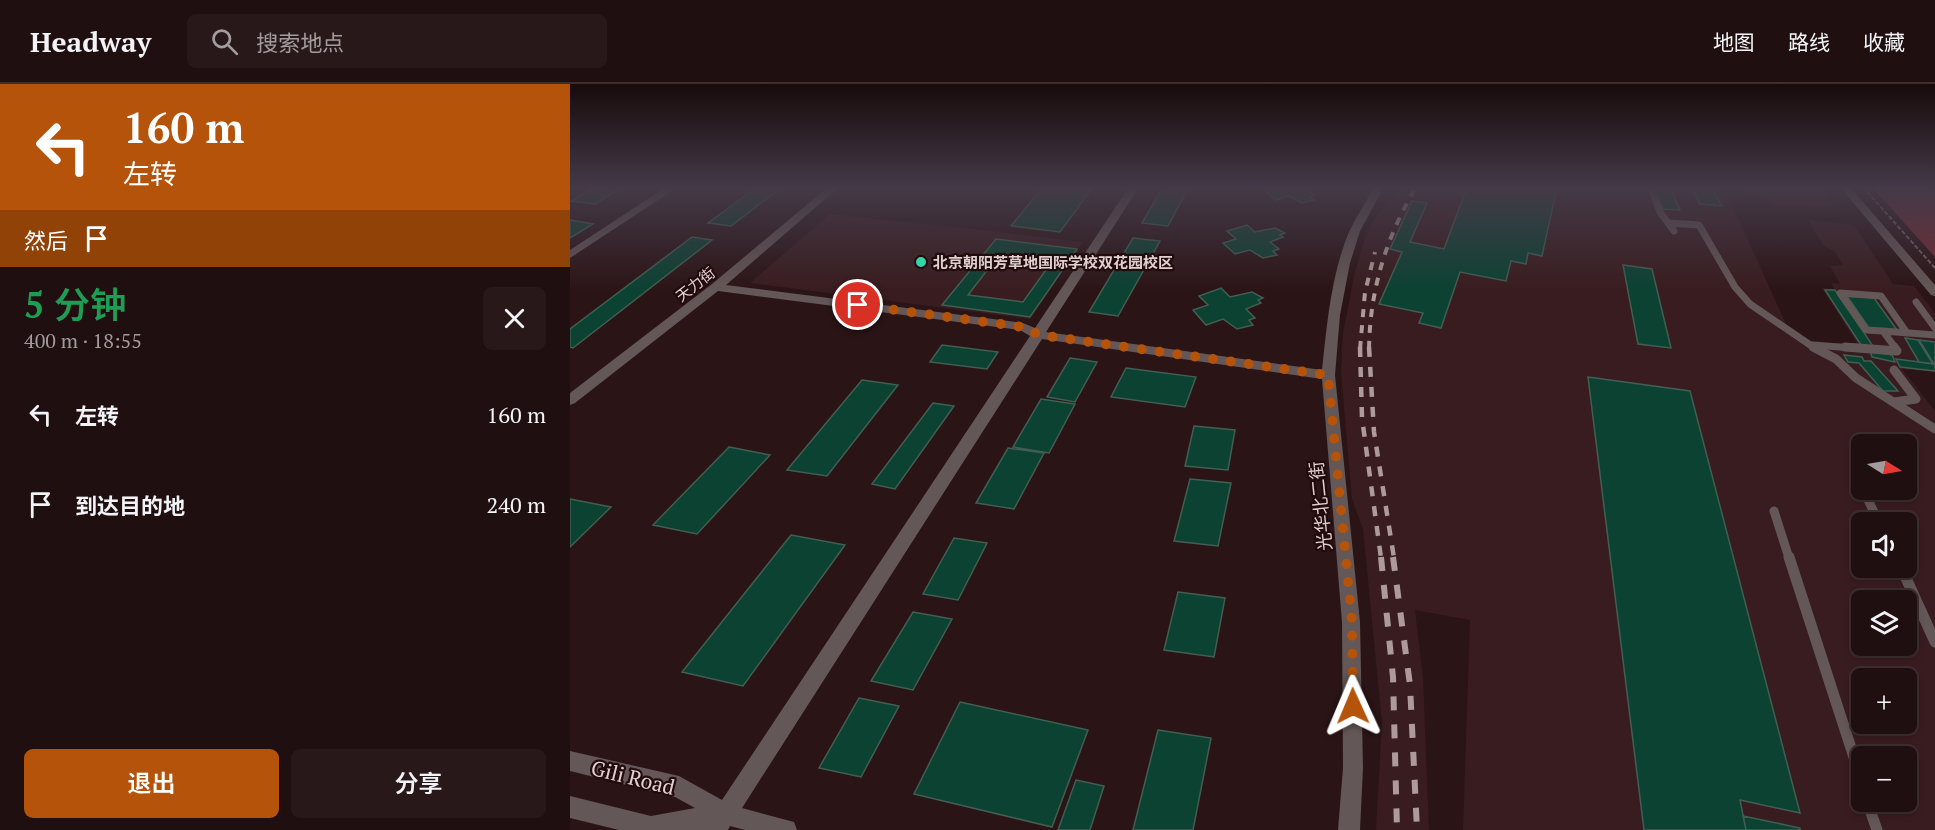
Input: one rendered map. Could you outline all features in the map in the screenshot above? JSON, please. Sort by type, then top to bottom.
[{"type":"street","points":[[570,255],[620,222]]},
{"type":"street","name":"天力街","points":[[570,400],[716,287],[793,222]]},
{"type":"street","points":[[720,822],[1112,222]]},
{"type":"street","name":"光华北二街","points":[[1349,830],[1353,768],[1352,622],[1328,375],[1334,315],[1344,263],[1360,222]]},
{"type":"street","points":[[1875,222],[1935,292]]},
{"type":"street","points":[[716,287],[1023,327],[1039,335],[1328,375]]},
{"type":"street","name":"Gili Road","points":[[570,761],[680,787],[720,822]]},
{"type":"street","points":[[570,807],[651,827],[720,822],[786,830]]},
{"type":"lane","points":[[1668,223],[1674,231]]},
{"type":"lane","points":[[1668,223],[1699,225],[1735,287],[1750,304],[1806,344],[1836,359],[1856,378],[1935,429]]},
{"type":"lane","points":[[1907,333],[1881,296],[1840,293],[1866,330],[1883,331],[1907,333],[1935,335]]},
{"type":"lane","points":[[1916,302],[1935,328]]},
{"type":"lane","points":[[1806,344],[1897,351],[1883,331]]},
{"type":"lane","points":[[1894,370],[1916,399],[1894,402]]},
{"type":"lane","points":[[1774,511],[1851,749]]},
{"type":"lane","points":[[1906,578],[1935,642]]},
{"type":"lane","points":[[1871,812],[1877,830]]},
{"type":"path","points":[[1894,222],[1935,268]]},
{"type":"shaded area","name":"北京朝阳芳草地国际学校双花园校区","points":[[821,222],[904,222],[1083,242],[1030,319],[750,283]]},
{"type":"shaded area","points":[[1373,222],[1740,222],[1786,324],[1811,341],[1858,345],[1822,288],[1834,289],[1831,283],[1840,284],[1830,266],[1843,265],[1835,252],[1823,245],[1809,222],[1854,225],[1893,284],[1914,286],[1935,313],[1935,372],[1902,369],[1935,411],[1935,830],[1463,830],[1470,620],[1415,610],[1423,678],[1429,830],[1376,830],[1382,723],[1363,529],[1352,499],[1341,372],[1343,333],[1355,272],[1367,231]]},
{"type":"shaded area","points":[[1903,222],[1935,222],[1935,257]]},
{"type":"building","points":[[570,222],[593,224],[570,238]]},
{"type":"building","points":[[710,222],[736,222],[731,226],[708,223]]},
{"type":"building","points":[[1014,222],[1067,222],[1060,232],[1011,226]]},
{"type":"building","points":[[1143,222],[1170,222],[1168,226]]},
{"type":"building","points":[[1402,222],[1419,222],[1410,242],[1444,249],[1454,222],[1549,222],[1542,256],[1528,253],[1526,264],[1511,261],[1506,281],[1460,272],[1441,328],[1419,323],[1423,313],[1379,304],[1402,252],[1390,249]]},
{"type":"building","points":[[1247,225],[1255,232],[1275,228],[1285,233],[1280,235],[1283,237],[1270,242],[1279,249],[1273,251],[1277,255],[1263,258],[1250,250],[1235,254],[1223,243],[1236,239],[1227,231]]},
{"type":"building","points":[[692,237],[712,240],[573,348],[570,347],[570,329]]},
{"type":"building","points":[[1133,238],[1160,241],[1118,316],[1089,312]]},
{"type":"building","points":[[996,239],[1077,249],[1030,317],[942,305]],"holes":[[[995,260],[1048,267],[1023,302],[968,295]]]},
{"type":"building","points":[[1623,265],[1652,269],[1671,348],[1638,344]]},
{"type":"building","points":[[1221,288],[1230,297],[1252,292],[1263,298],[1258,300],[1261,303],[1246,309],[1255,318],[1249,320],[1253,325],[1237,329],[1223,319],[1206,325],[1193,310],[1208,305],[1199,296]]},
{"type":"building","points":[[1825,290],[1835,290],[1873,346],[1861,345]]},
{"type":"building","points":[[1847,296],[1874,298],[1897,330],[1869,328]]},
{"type":"building","points":[[1905,338],[1918,340],[1933,364],[1919,362]]},
{"type":"building","points":[[1919,340],[1935,342],[1935,364],[1934,364]]},
{"type":"building","points":[[942,345],[998,352],[987,369],[930,362]]},
{"type":"building","points":[[1870,351],[1892,355],[1895,362],[1872,357]]},
{"type":"building","points":[[1844,355],[1862,357],[1864,361],[1871,361],[1898,391],[1883,391],[1859,363],[1848,362]]},
{"type":"building","points":[[1070,358],[1097,362],[1075,402],[1047,397]]},
{"type":"building","points":[[1896,359],[1935,364],[1935,371],[1900,367]]},
{"type":"building","points":[[1126,368],[1196,377],[1185,407],[1111,397]]},
{"type":"building","points":[[1588,377],[1690,391],[1800,813],[1740,800],[1746,830],[1644,830]]},
{"type":"building","points":[[862,380],[898,385],[827,476],[787,470]]},
{"type":"building","points":[[1041,399],[1075,404],[1049,453],[1013,447]]},
{"type":"building","points":[[933,403],[954,406],[895,489],[872,484]]},
{"type":"building","points":[[1194,426],[1235,430],[1228,470],[1185,466]]},
{"type":"building","points":[[729,447],[770,455],[697,534],[653,525]]},
{"type":"building","points":[[1008,448],[1044,453],[1014,509],[976,503]]},
{"type":"building","points":[[1190,479],[1231,483],[1218,546],[1174,541]]},
{"type":"building","points":[[570,499],[611,507],[570,547]]},
{"type":"building","points":[[791,535],[845,545],[743,686],[682,672]]},
{"type":"building","points":[[954,538],[987,543],[958,600],[923,594]]},
{"type":"building","points":[[1178,592],[1225,598],[1214,657],[1164,650]]},
{"type":"building","points":[[913,612],[952,619],[913,690],[871,681]]},
{"type":"building","points":[[859,698],[899,706],[861,777],[819,768]]},
{"type":"building","points":[[960,702],[1088,730],[1052,827],[914,794]]},
{"type":"building","points":[[1158,730],[1211,738],[1193,830],[1133,830]]},
{"type":"building","points":[[1076,780],[1104,786],[1090,830],[1058,830]]},
{"type":"building","points":[[1743,816],[1800,828],[1800,830],[1746,830]]},
{"type":"railway","points":[[1369,348],[1376,285],[1398,222]]},
{"type":"railway","points":[[1360,349],[1365,292],[1375,252]]},
{"type":"railway","points":[[1369,348],[1374,432],[1394,558]]},
{"type":"railway","points":[[1360,349],[1362,418],[1381,558]]},
{"type":"railway","points":[[1381,557],[1393,677],[1397,830]]},
{"type":"railway","points":[[1393,557],[1410,685],[1417,830]]},
{"type":"place","name":"北京朝阳芳草地国际学校双花园校区","points":[[921,262]]},
{"type":"route","points":[[858,305],[1023,327],[1039,335],[1328,375],[1352,622],[1353,706]]}]
